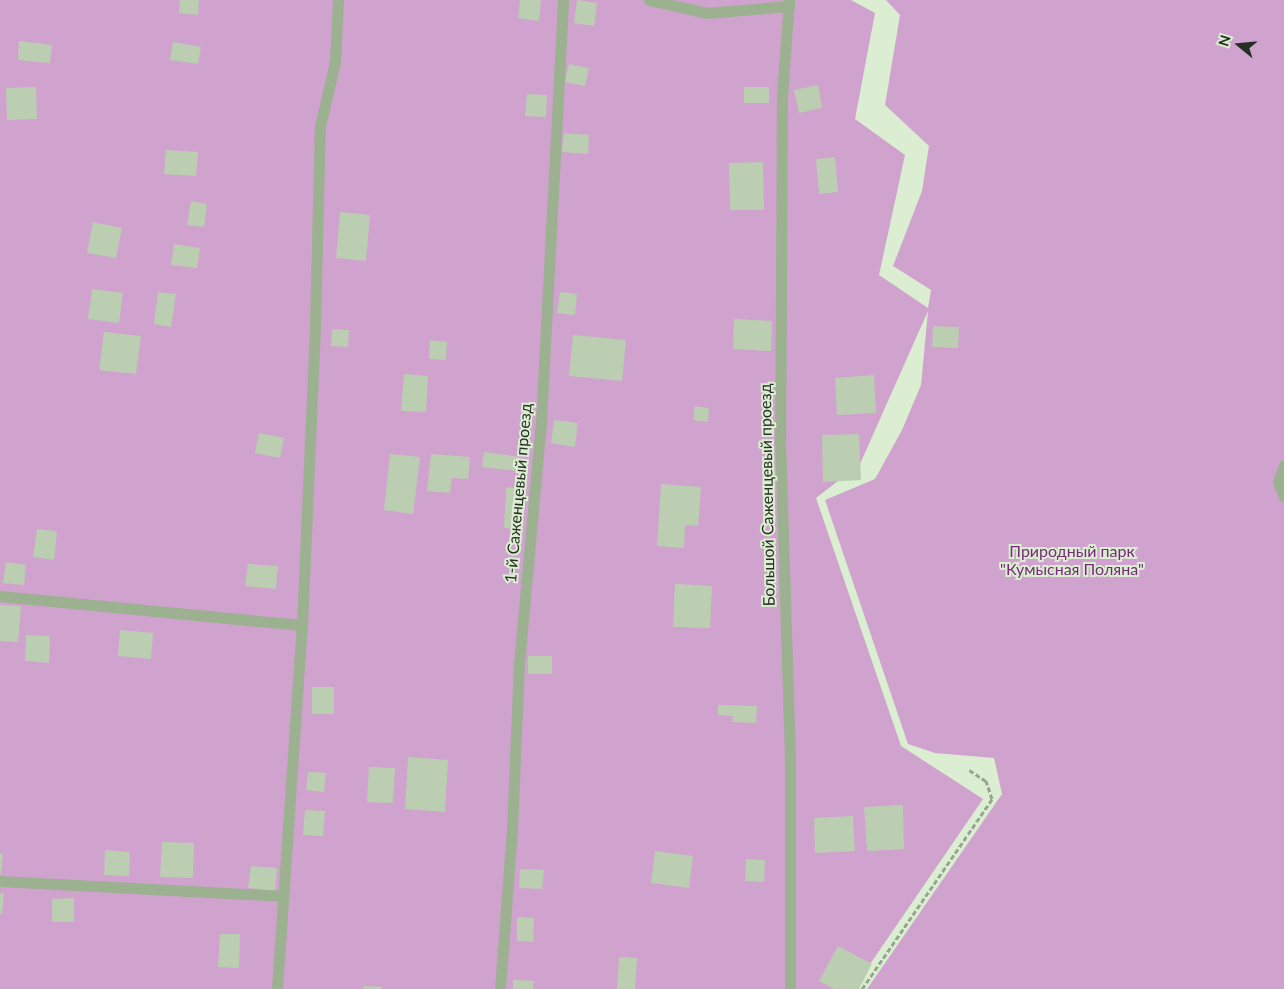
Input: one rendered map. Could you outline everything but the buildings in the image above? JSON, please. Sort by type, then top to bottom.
[{"type":"lane","points":[[277,989],[302,625],[315,325],[320,126],[336,62],[338,0]]},
{"type":"lane","name":"1-й Саженцевый проезд","points":[[500,989],[512,830],[519,664],[541,422],[563,0]]},
{"type":"lane","points":[[649,0],[707,13],[789,3]]},
{"type":"lane","name":"Большой Саженцевый проезд","points":[[789,3],[782,95],[780,439],[790,755],[790,989]]},
{"type":"lane","points":[[1284,465],[1278,482],[1284,497]]},
{"type":"lane","points":[[0,596],[302,625]]},
{"type":"lane","points":[[0,881],[282,896]]},
{"type":"path","points":[[862,989],[992,799],[986,781],[969,770]]},
{"type":"green space","name":"Природный парк \"Кумысная Поляна\"","points":[[0,0],[851,0],[875,13],[855,119],[905,155],[879,275],[928,308],[931,290],[893,266],[922,191],[929,146],[885,105],[900,15],[886,0],[1284,0],[1284,989],[867,989],[1002,794],[994,758],[935,753],[908,744],[825,500],[875,479],[902,430],[921,385],[928,311],[860,464],[816,498],[901,746],[983,799],[853,989],[0,989]]}]
